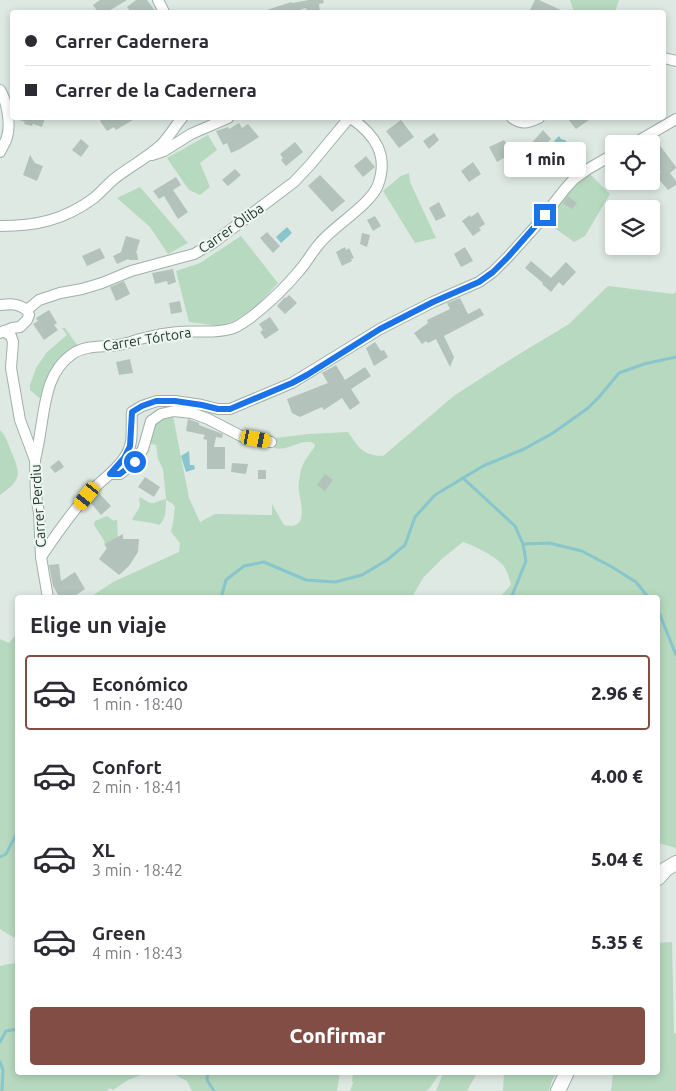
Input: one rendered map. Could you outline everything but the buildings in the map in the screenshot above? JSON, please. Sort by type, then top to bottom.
[{"type":"street","points":[[0,90],[4,97],[8,118],[8,136],[0,152]]},
{"type":"street","points":[[648,135],[676,119]]},
{"type":"street","points":[[0,226],[41,223],[60,218],[95,197],[115,179],[144,158],[161,144],[180,120]]},
{"type":"street","points":[[144,158],[164,151],[191,134],[222,120]]},
{"type":"street","name":"Carrer Òliba","points":[[27,310],[39,300],[60,293],[82,289],[132,271],[194,254],[213,243],[294,182],[348,120]]},
{"type":"street","name":"Carrer Tórtora","points":[[35,460],[43,410],[54,375],[61,364],[72,354],[82,349],[120,345],[177,332],[232,329],[263,308],[299,271],[319,244],[372,196],[378,185],[382,168],[381,152],[362,125],[353,120]]},
{"type":"street","points":[[516,120],[519,122],[534,120]]},
{"type":"street","points":[[40,557],[87,496],[124,458],[130,446],[132,412],[156,401],[175,401],[218,409],[230,409],[307,375],[380,329],[433,302],[479,282],[493,272],[535,228],[564,189],[574,179],[605,159]]},
{"type":"street","points":[[0,305],[14,304],[27,310],[29,315],[20,327],[2,332]]},
{"type":"street","name":"Carrer Perdiu","points":[[2,332],[10,336],[13,342],[11,368],[20,420],[35,460],[40,557],[47,595]]},
{"type":"street","points":[[110,474],[120,474],[135,462],[143,449],[151,421],[161,414],[174,410],[192,413],[208,419],[241,436],[271,442]]},
{"type":"street","points":[[660,876],[666,868],[676,863]]},
{"type":"street","points":[[558,1091],[566,1075]]},
{"type":"green space","points":[[570,0],[619,0],[616,10],[573,10]]},
{"type":"green space","points":[[208,135],[217,150],[200,163],[210,187],[200,195],[189,190],[167,158]]},
{"type":"green space","points":[[409,173],[410,182],[436,238],[415,243],[383,191],[401,176]]},
{"type":"green space","points":[[590,174],[610,194],[585,236],[574,242],[545,221],[573,185]]},
{"type":"green space","points":[[140,187],[188,243],[168,254],[150,227],[117,198]]},
{"type":"green space","points":[[241,236],[278,283],[258,305],[236,320],[220,326],[189,322],[176,271],[200,263]]},
{"type":"green space","points":[[608,286],[673,294],[676,292],[676,848],[660,844],[660,595],[502,595],[511,585],[505,568],[489,554],[463,542],[423,578],[413,595],[94,595],[113,582],[179,552],[180,543],[171,532],[175,507],[173,504],[166,500],[166,510],[159,525],[132,520],[139,508],[140,497],[153,503],[166,499],[163,469],[158,459],[156,445],[149,443],[157,420],[173,416],[189,498],[200,522],[215,514],[272,515],[272,504],[284,525],[292,526],[297,524],[302,515],[299,481],[302,467],[315,446],[314,443],[304,442],[279,449],[274,448],[275,438],[348,432],[362,450],[370,454],[383,456],[455,395],[569,324]]},
{"type":"green space","points":[[62,328],[65,328],[77,345],[64,356],[42,400],[30,390],[30,385],[36,368],[47,352],[67,335]]},
{"type":"green space","points":[[0,430],[8,442],[17,465],[18,476],[16,481],[0,495]]},
{"type":"green space","points":[[107,516],[114,521],[117,520],[118,542],[106,548],[105,542],[94,525],[95,521]]},
{"type":"green space","points":[[15,636],[15,937],[0,929],[0,639],[9,643]]},
{"type":"green space","points":[[672,942],[674,1033],[676,1034],[676,1091],[611,1091],[613,1075],[660,1075],[660,943]]},
{"type":"green space","points":[[15,963],[15,1075],[141,1075],[128,1080],[113,1090],[110,1088],[107,1091],[0,1091],[0,966]]},
{"type":"green space","points":[[176,1075],[340,1075],[337,1091],[192,1091],[187,1081]]},
{"type":"green space","points":[[353,1075],[439,1075],[426,1091],[350,1091]]},
{"type":"green space","points":[[442,1075],[476,1075],[467,1091],[436,1091]]},
{"type":"green space","points":[[504,1075],[556,1075],[549,1091],[503,1091]]},
{"type":"water","points":[[559,136],[567,142],[563,148],[558,147],[554,141]]},
{"type":"water","points":[[287,227],[292,233],[281,243],[276,237]]},
{"type":"water","points":[[189,451],[190,465],[194,465],[195,469],[186,472],[181,456]]},
{"type":"waterway","points":[[222,595],[226,580],[244,566],[264,562],[306,580],[335,582],[362,575],[387,560],[405,545],[415,517],[435,495],[483,466],[524,449],[553,433],[588,408],[619,373],[644,364],[676,357]]},
{"type":"waterway","points":[[463,478],[515,526],[523,544],[526,561],[512,595]]},
{"type":"waterway","points":[[523,544],[549,543],[582,551],[636,582],[647,595]]},
{"type":"waterway","points":[[660,615],[676,655]]},
{"type":"waterway","points":[[0,857],[6,854],[15,837]]},
{"type":"waterway","points":[[0,1042],[6,1031],[15,1030]]},
{"type":"waterway","points":[[0,1062],[3,1070],[2,1091]]},
{"type":"waterway","points":[[208,1075],[207,1080],[214,1091]]},
{"type":"route","points":[[135,462],[120,474],[110,474],[124,458],[130,446],[132,412],[156,401],[175,401],[218,409],[230,409],[292,383],[380,329],[433,302],[479,282],[493,272],[508,257],[545,215]]}]
